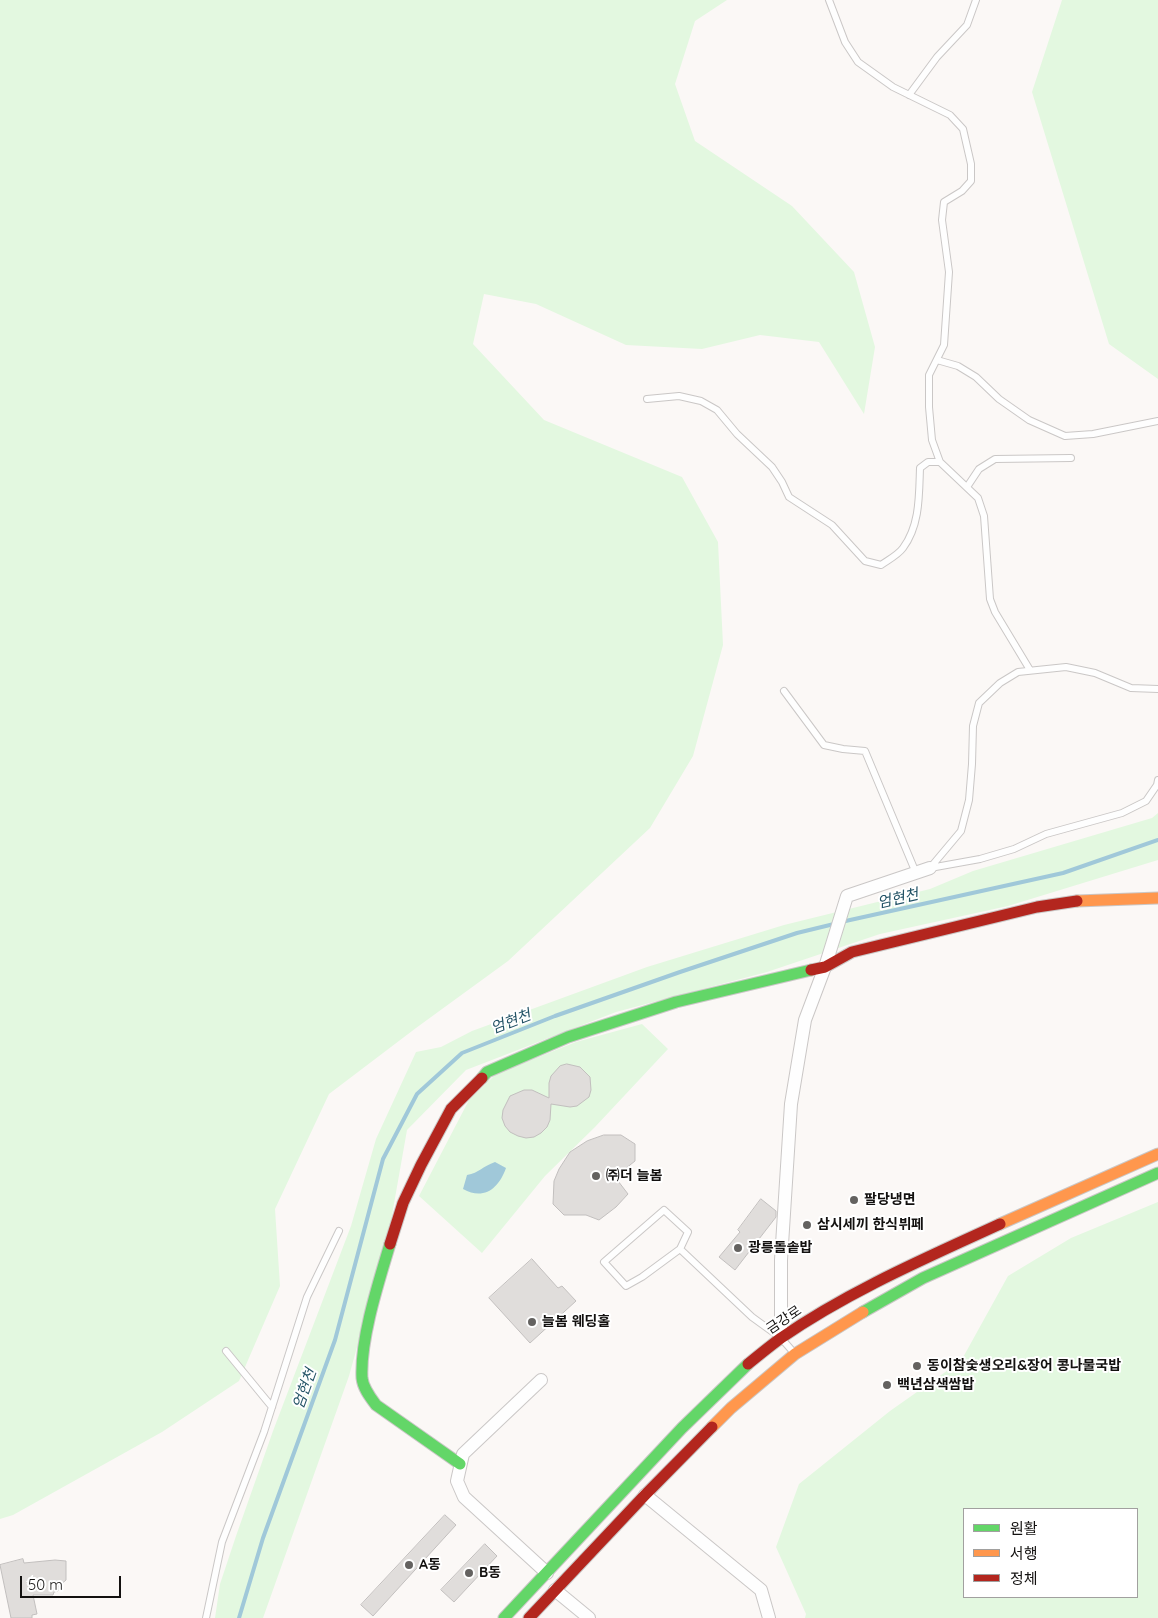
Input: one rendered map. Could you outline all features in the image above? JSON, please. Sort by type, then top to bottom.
[{"type":"main road","points":[[460,1464],[376,1405],[368,1395],[362,1379],[367,1333],[379,1280],[403,1203],[451,1109],[487,1072],[568,1037],[676,1002],[824,966],[852,952],[1037,907],[1074,901],[1158,898]]},
{"type":"main road","name":"금강로","points":[[504,1618],[682,1428],[742,1369],[781,1338],[850,1296],[900,1270],[1158,1154]]},
{"type":"main road","points":[[529,1618],[644,1495],[731,1408],[795,1354],[885,1298],[923,1278],[1158,1173]]},
{"type":"street","points":[[781,1338],[781,1260],[791,1104],[805,1020],[847,896],[930,868]]},
{"type":"street","points":[[541,1380],[463,1454],[457,1480],[464,1496],[547,1572]]},
{"type":"street","points":[[644,1495],[761,1590],[768,1618]]},
{"type":"street","points":[[555,1590],[589,1618]]},
{"type":"lane","points":[[829,0],[845,42],[858,62],[893,88],[950,115],[963,129],[971,164],[971,180],[962,191],[944,202],[942,220],[949,272],[944,345],[928,375],[928,406],[932,440],[940,462],[978,498],[984,516],[990,598],[994,612],[1030,670]]},
{"type":"lane","points":[[909,95],[937,57],[967,25],[976,0]]},
{"type":"lane","points":[[937,360],[958,366],[976,377],[999,399],[1029,420],[1065,436],[1093,434],[1158,421]]},
{"type":"lane","points":[[647,399],[679,396],[701,401],[717,410],[737,434],[772,466],[789,497],[832,525],[865,561],[882,565],[902,549],[915,527],[920,494],[920,468],[928,462],[940,462]]},
{"type":"lane","points":[[967,487],[979,468],[994,459],[1071,458]]},
{"type":"lane","points":[[930,868],[961,831],[969,800],[972,764],[972,726],[979,703],[1000,683],[1018,672],[1066,667],[1095,673],[1131,688],[1158,689]]},
{"type":"lane","points":[[784,691],[824,745],[865,751],[916,873]]},
{"type":"lane","points":[[930,868],[980,859],[1014,849],[1046,834],[1122,813],[1146,801],[1157,785],[1158,780]]},
{"type":"lane","points":[[664,1210],[688,1232],[680,1249],[642,1277],[626,1286],[604,1262],[664,1210]]},
{"type":"lane","points":[[206,1618],[222,1542],[272,1407],[308,1297],[339,1231]]},
{"type":"lane","points":[[680,1249],[752,1317],[781,1338],[795,1354]]},
{"type":"lane","points":[[226,1351],[272,1407]]},
{"type":"green space","points":[[0,0],[727,0],[695,21],[675,84],[695,141],[792,206],[854,272],[875,347],[864,414],[819,342],[760,335],[702,349],[626,345],[536,304],[484,294],[473,344],[544,420],[682,477],[718,542],[723,645],[693,756],[650,828],[508,961],[329,1094],[275,1209],[280,1286],[239,1381],[162,1432],[13,1515],[0,1519]]},
{"type":"green space","points":[[1062,0],[1158,0],[1158,379],[1109,344],[1032,92]]},
{"type":"green space","points":[[1158,813],[1158,860],[1008,906],[880,934],[767,972],[616,1012],[466,1070],[407,1130],[389,1232],[349,1376],[263,1618],[215,1618],[220,1584],[236,1536],[273,1431],[351,1226],[376,1139],[416,1052],[441,1047],[472,1031],[647,967],[784,925],[930,889],[973,871],[1152,818]]},
{"type":"green space","points":[[642,1024],[668,1049],[595,1127],[545,1176],[482,1253],[419,1196],[469,1100],[496,1074],[576,1042]]},
{"type":"green space","points":[[1158,1202],[1158,1618],[805,1618],[806,1614],[776,1547],[799,1484],[890,1411],[961,1361],[1008,1276],[1071,1238]]},
{"type":"water","points":[[495,1162],[506,1168],[495,1187],[478,1194],[463,1189],[467,1175],[475,1173]]},
{"type":"building","points":[[567,1064],[580,1067],[590,1077],[591,1090],[589,1097],[577,1106],[570,1107],[551,1104],[550,1120],[547,1127],[534,1137],[526,1138],[510,1132],[502,1118],[503,1110],[510,1096],[524,1090],[532,1090],[549,1098],[551,1076],[560,1066]]},
{"type":"building","points":[[604,1135],[621,1135],[635,1144],[635,1161],[615,1177],[628,1194],[616,1207],[599,1220],[586,1215],[564,1215],[553,1204],[554,1181],[559,1169],[570,1152],[587,1141]]},
{"type":"building","points":[[761,1199],[776,1211],[776,1217],[735,1270],[719,1257],[740,1232],[738,1230]]},
{"type":"building","name":"늘봄 웨딩홀","points":[[532,1259],[558,1288],[562,1286],[576,1301],[530,1343],[489,1298]]},
{"type":"building","name":"A동","points":[[445,1515],[456,1525],[373,1616],[361,1605]]},
{"type":"building","name":"B동","points":[[485,1544],[497,1556],[454,1602],[441,1590]]},
{"type":"building","points":[[23,1559],[24,1563],[55,1560],[66,1561],[66,1580],[53,1595],[33,1595],[37,1614],[32,1615],[32,1618],[11,1618],[0,1565]]},
{"type":"waterway","name":"엄현천","points":[[841,922],[1063,873],[1158,840]]},
{"type":"waterway","name":"엄현천","points":[[239,1618],[263,1538],[335,1340],[383,1159],[417,1094],[462,1053],[555,1016],[680,972],[797,933],[834,924]]},
{"type":"traffic: fast","points":[[482,1078],[487,1072],[568,1037],[676,1002],[811,970]]},
{"type":"traffic: fast","points":[[863,1312],[923,1278],[1158,1173]]},
{"type":"traffic: fast","points":[[390,1244],[367,1328],[362,1363],[364,1385],[376,1405],[460,1464]]},
{"type":"traffic: fast","points":[[504,1618],[682,1428],[748,1364]]},
{"type":"traffic: slow","points":[[1077,901],[1158,898]]},
{"type":"traffic: slow","points":[[1000,1224],[1158,1154]]},
{"type":"traffic: slow","points":[[712,1427],[731,1408],[795,1354],[863,1312]]},
{"type":"traffic: jam","points":[[811,970],[825,967],[852,952],[1037,907],[1077,901]]},
{"type":"traffic: jam","points":[[390,1244],[403,1203],[451,1109],[482,1078]]},
{"type":"traffic: jam","points":[[748,1364],[781,1338],[834,1305],[888,1276],[1000,1224]]},
{"type":"traffic: jam","points":[[529,1618],[712,1427]]},
{"type":"place","name":"㈜더 늘봄","points":[[596,1176]]},
{"type":"place","name":"팔당냉면","points":[[854,1200]]},
{"type":"place","name":"삼시세끼 한식뷔페","points":[[807,1225]]},
{"type":"place","name":"광릉돌솥밥","points":[[738,1248]]},
{"type":"place","name":"늘봄 웨딩홀","points":[[532,1322]]},
{"type":"place","name":"동이참숯생오리&장어 콩나물국밥","points":[[917,1366]]},
{"type":"place","name":"백년삼색쌈밥","points":[[887,1385]]},
{"type":"place","name":"A동","points":[[409,1565]]},
{"type":"place","name":"B동","points":[[469,1573]]}]
